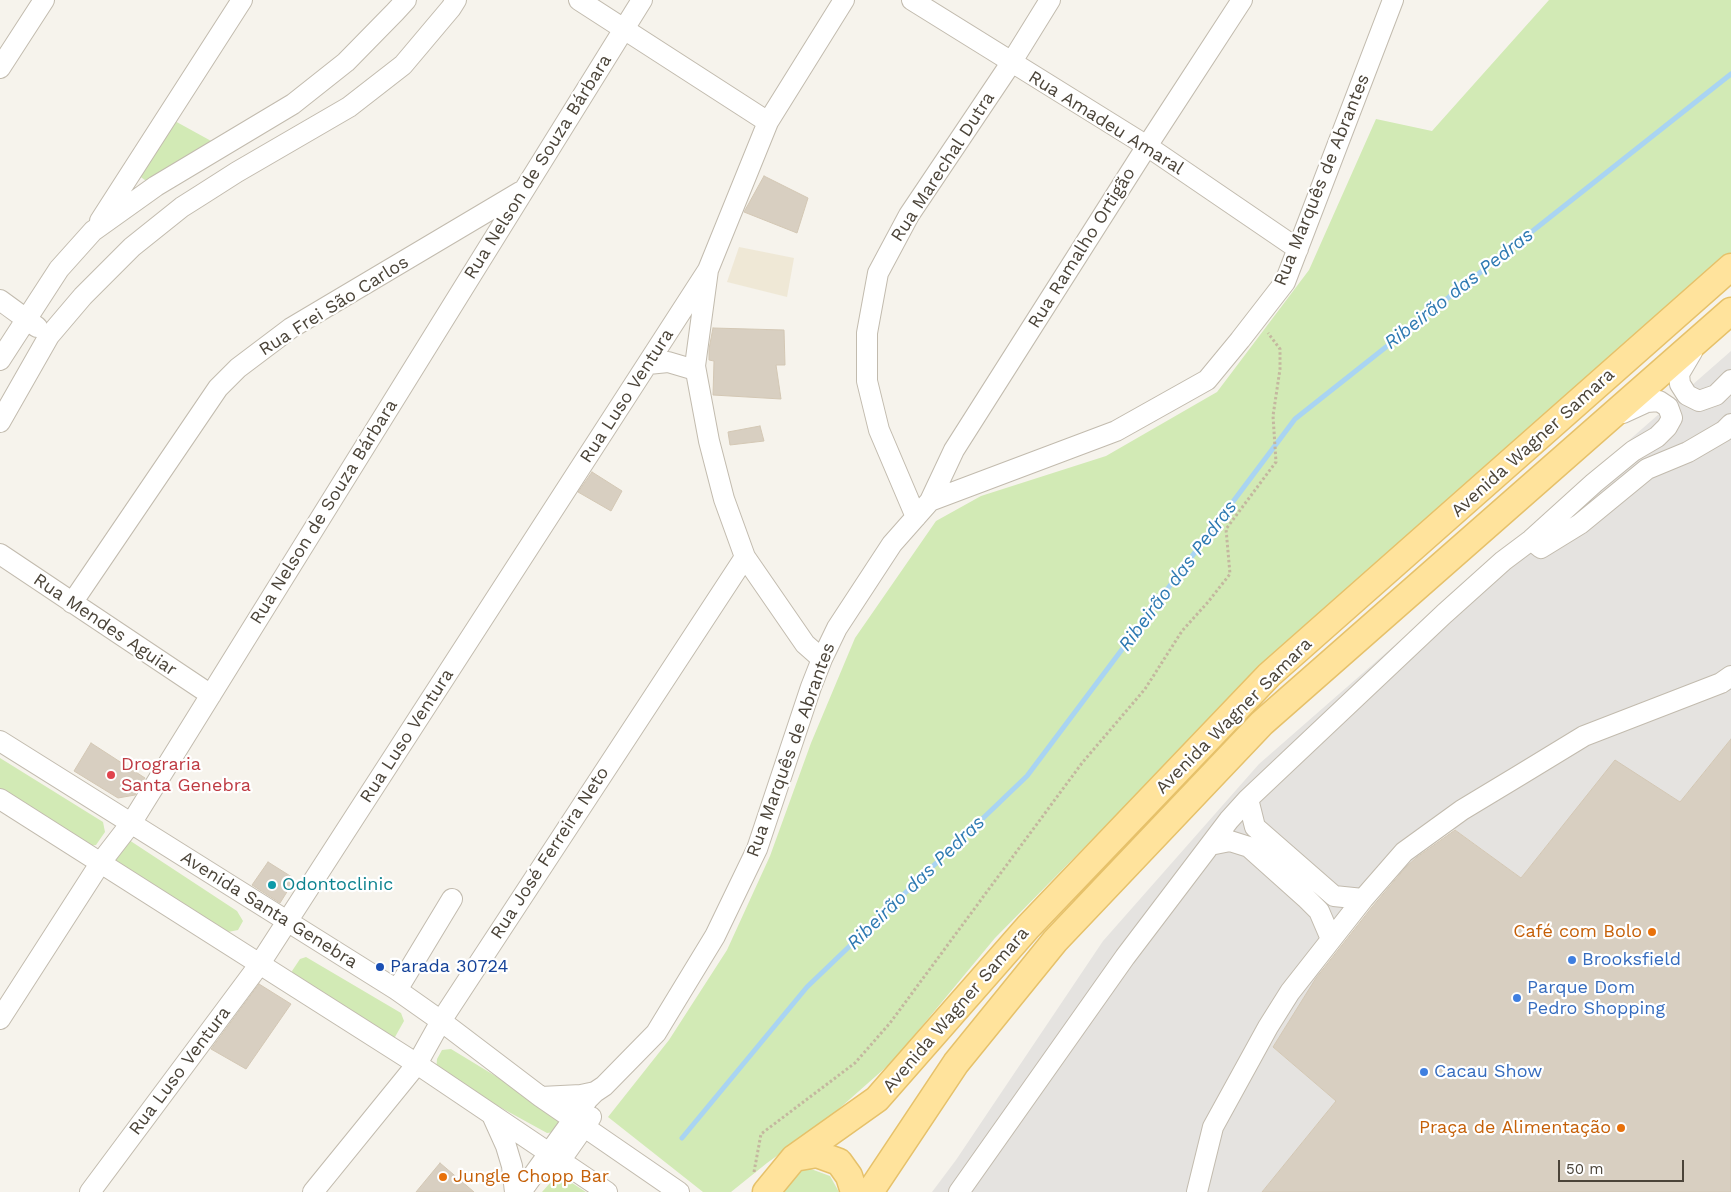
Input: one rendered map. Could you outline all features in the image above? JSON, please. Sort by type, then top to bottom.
[{"type":"main road","name":"Avenida Wagner Samara","points":[[760,1184],[877,1099],[1028,927],[1269,675],[1731,267]]},
{"type":"main road","name":"Avenida Wagner Samara","points":[[870,1192],[956,1063],[1056,941],[1262,723],[1723,318]]},
{"type":"main road","points":[[794,1158],[817,1154],[840,1162],[849,1176],[854,1192]]},
{"type":"street","points":[[0,68],[44,0]]},
{"type":"street","points":[[0,360],[59,269],[94,231],[242,0]]},
{"type":"street","points":[[94,231],[164,181],[293,104],[346,62],[406,0]]},
{"type":"street","points":[[0,422],[49,336],[83,296],[132,247],[182,208],[236,172],[349,107],[403,65],[456,0]]},
{"type":"street","points":[[579,0],[768,122]]},
{"type":"street","name":"Rua Nelson de Souza Bárbara","points":[[0,1019],[101,862],[132,822],[642,0]]},
{"type":"street","points":[[822,659],[805,644],[745,557],[724,499],[709,441],[695,370],[708,270],[768,122],[844,0]]},
{"type":"street","name":"Rua Amadeu Amaral","points":[[912,0],[1147,146],[1298,249]]},
{"type":"street","name":"Rua Marechal Dutra","points":[[916,517],[879,430],[867,381],[867,334],[878,273],[908,215],[1011,63],[1050,0]]},
{"type":"street","name":"Rua Ramalho Ortigão","points":[[930,501],[954,450],[1242,0]]},
{"type":"street","name":"Rua Marquês de Abrantes","points":[[536,1192],[554,1157],[599,1089],[656,1033],[716,936],[757,849],[822,659],[837,628],[892,544],[930,501],[1116,431],[1207,380],[1285,282],[1393,0]]},
{"type":"street","points":[[222,146],[232,150],[237,158],[236,172]]},
{"type":"street","points":[[164,181],[172,201],[182,208]]},
{"type":"street","name":"Rua Frei São Carlos","points":[[72,602],[218,388],[238,368],[291,328],[524,190]]},
{"type":"street","name":"Rua Luso Ventura","points":[[90,1192],[259,965],[708,270]]},
{"type":"street","points":[[0,300],[49,336]]},
{"type":"street","points":[[1723,318],[1693,351],[1679,374],[1680,384],[1687,395],[1699,401],[1716,395],[1730,383]]},
{"type":"street","points":[[648,364],[668,362],[695,370]]},
{"type":"street","points":[[1536,544],[1594,483],[1657,437],[1667,427],[1672,418],[1668,407],[1659,401],[1647,402],[1606,420]]},
{"type":"street","points":[[959,1192],[1124,958],[1210,845],[1248,799],[1444,614],[1503,561],[1580,524],[1647,470],[1688,452],[1724,431],[1731,424]]},
{"type":"street","name":"Rua Mendes Aguiar","points":[[0,554],[210,695]]},
{"type":"street","name":"Rua José Ferreira Neto","points":[[313,1192],[417,1064],[441,1020],[745,557]]},
{"type":"street","points":[[1197,1192],[1213,1126],[1268,1027],[1290,992],[1331,939],[1404,852],[1462,810],[1576,741],[1591,733],[1721,683],[1731,676]]},
{"type":"street","name":"Avenida Santa Genebra","points":[[0,740],[132,822],[286,922],[397,990],[441,1020],[541,1097],[679,1192]]},
{"type":"street","points":[[0,799],[417,1064],[607,1192]]},
{"type":"street","points":[[1248,799],[1255,827],[1334,896],[1363,899]]},
{"type":"street","points":[[1210,845],[1230,841],[1248,847],[1318,911],[1331,939]]},
{"type":"street","points":[[397,990],[452,899]]},
{"type":"street","points":[[541,1097],[581,1095],[599,1089]]},
{"type":"street","points":[[492,1115],[512,1166],[514,1192]]},
{"type":"street","name":"Rua Marquês de Abrantes","points":[[521,1192],[554,1157]]},
{"type":"path","points":[[760,1184],[760,1134],[855,1062],[890,1023],[1082,763],[1145,689],[1182,631],[1230,574],[1226,529],[1276,462],[1273,416],[1280,369],[1280,349],[1257,319]]},
{"type":"shaded area","points":[[739,247],[794,258],[787,297],[727,282]]},
{"type":"shaded area","points":[[1731,351],[1731,739],[1680,802],[1615,761],[1521,878],[1450,826],[1371,901],[1334,950],[1273,1047],[1336,1101],[1262,1192],[932,1192],[956,1160],[1103,941],[1259,764]]},
{"type":"green space","points":[[1549,0],[1731,0],[1731,255],[1268,661],[995,938],[893,1061],[824,1122],[767,1163],[731,1192],[703,1192],[608,1117],[669,1040],[727,950],[770,856],[811,743],[855,638],[936,521],[981,496],[1106,456],[1217,392],[1309,270],[1376,119],[1432,131]]},
{"type":"green space","points":[[173,120],[213,142],[149,183],[138,175]]},
{"type":"green space","points":[[0,758],[103,822],[105,832],[96,845],[89,846],[0,790]]},
{"type":"green space","points":[[129,840],[237,911],[243,921],[238,930],[228,932],[113,864],[122,842]]},
{"type":"green space","points":[[306,957],[401,1013],[404,1021],[395,1037],[391,1037],[295,984],[292,971],[300,959]]},
{"type":"green space","points":[[451,1049],[553,1111],[562,1120],[555,1132],[547,1133],[436,1072],[437,1059],[442,1050]]},
{"type":"green space","points":[[811,1169],[830,1176],[839,1192],[777,1192],[791,1172]]},
{"type":"green space","points":[[558,1174],[586,1192],[542,1192]]},
{"type":"building","points":[[764,176],[808,198],[797,233],[744,212]]},
{"type":"building","points":[[713,328],[784,330],[785,365],[776,365],[781,399],[713,395],[714,361],[709,360],[709,349]]},
{"type":"building","points":[[760,426],[764,441],[730,445],[728,432]]},
{"type":"building","points":[[592,472],[622,491],[611,511],[578,492]]},
{"type":"building","name":"Parque Dom Pedro Shopping","points":[[1731,739],[1731,1192],[1262,1192],[1336,1101],[1273,1047],[1316,978],[1406,867],[1455,830],[1521,878],[1615,760],[1680,802]]},
{"type":"building","name":"Drograria Santa Genebra","points":[[91,743],[145,778],[135,795],[118,798],[74,771]]},
{"type":"building","name":"Odontoclinic","points":[[268,862],[295,879],[280,903],[252,885]]},
{"type":"building","points":[[259,984],[291,1004],[246,1069],[211,1049]]},
{"type":"building","name":"Jungle Chopp Bar","points":[[440,1163],[474,1192],[416,1192]]},
{"type":"waterway","name":"Ribeirão das Pedras","points":[[682,1138],[807,987],[1027,776],[1295,419],[1731,74]]},
{"type":"place","name":"Drograria Santa Genebra","points":[[111,775]]},
{"type":"place","name":"Odontoclinic","points":[[272,885]]},
{"type":"place","name":"Café com Bolo","points":[[1652,932]]},
{"type":"place","name":"Brooksfield","points":[[1572,960]]},
{"type":"place","name":"Parada 30724","points":[[380,967]]},
{"type":"place","name":"Parque Dom Pedro Shopping","points":[[1517,998]]},
{"type":"place","name":"Cacau Show","points":[[1424,1072]]},
{"type":"place","name":"Praça de Alimentação","points":[[1621,1128]]},
{"type":"place","name":"Jungle Chopp Bar","points":[[443,1177]]}]
